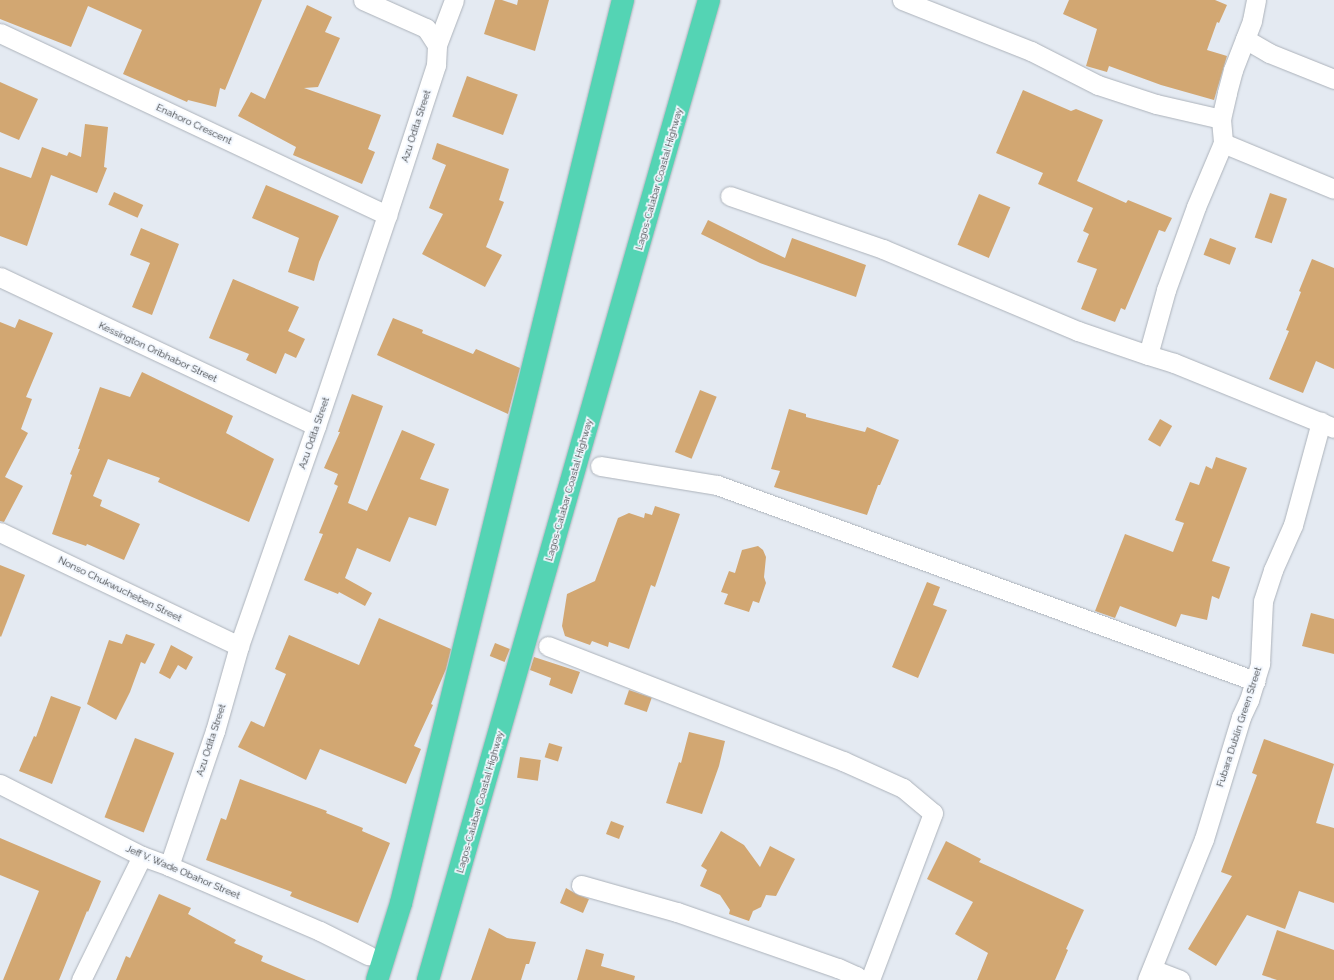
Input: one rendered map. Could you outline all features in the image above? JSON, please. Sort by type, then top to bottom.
[{"type":"highway","points":[[377,980],[401,903],[624,0]]},
{"type":"highway","name":"Lagos-Calabar Coastal Highway","points":[[428,980],[709,0]]},
{"type":"street","points":[[364,0],[426,28],[437,45]]},
{"type":"street","name":"Azu Odita Street","points":[[169,866],[215,730],[239,646],[316,426],[387,215],[436,65],[437,45],[454,0]]},
{"type":"street","points":[[902,0],[1031,51],[1098,85],[1156,104],[1221,120]]},
{"type":"street","points":[[1148,354],[1166,290],[1196,207],[1223,143],[1221,120],[1233,70],[1252,21],[1256,0]]},
{"type":"street","name":"Enahoro Crescent","points":[[0,33],[387,215]]},
{"type":"street","points":[[1245,39],[1268,53],[1334,79]]},
{"type":"street","points":[[1223,143],[1334,189]]},
{"type":"street","points":[[730,196],[883,249],[1078,331],[1174,363],[1328,425]]},
{"type":"street","name":"Kessington Oribhabor Street","points":[[0,277],[316,426]]},
{"type":"street","name":"Fubara Dublin Green Street","points":[[1150,975],[1204,839],[1241,718],[1250,700],[1260,663],[1263,601],[1273,570],[1292,525],[1328,425]]},
{"type":"street","points":[[600,466],[717,485],[1255,681]]},
{"type":"street","name":"Nonso Chukwucheben Street","points":[[0,532],[239,646]]},
{"type":"street","points":[[548,646],[842,761],[903,788],[933,813],[870,980]]},
{"type":"street","name":"Jeff V. Wade Obahor Street","points":[[0,784],[142,856],[169,866],[320,931],[368,955]]},
{"type":"street","points":[[81,980],[142,856]]},
{"type":"street","points":[[581,885],[691,917],[838,968],[856,976],[861,980]]},
{"type":"street","points":[[1150,975],[1180,980]]},
{"type":"building","points":[[0,0],[262,0],[225,90],[220,88],[216,107],[188,100],[187,102],[123,74],[142,30],[88,6],[71,47],[0,19]]},
{"type":"building","points":[[495,0],[502,0],[517,5],[518,0],[549,0],[535,51],[484,34]]},
{"type":"building","points":[[1069,0],[1215,0],[1227,5],[1219,23],[1217,22],[1207,50],[1227,56],[1214,100],[1161,85],[1109,66],[1107,72],[1086,66],[1097,29],[1063,14]]},
{"type":"building","points":[[307,5],[332,17],[325,32],[340,38],[318,87],[304,88],[381,115],[368,149],[375,152],[362,184],[293,155],[296,147],[238,116],[251,92],[265,99]]},
{"type":"building","points":[[467,76],[518,94],[503,135],[452,116]]},
{"type":"building","points":[[0,82],[38,99],[19,140],[0,132]]},
{"type":"building","points":[[1023,90],[1071,111],[1076,109],[1103,120],[1077,181],[1126,203],[1128,200],[1172,218],[1165,232],[1159,230],[1125,310],[1121,308],[1115,322],[1081,309],[1097,269],[1077,262],[1089,234],[1083,231],[1093,208],[1038,184],[1043,173],[996,153]]},
{"type":"building","points":[[85,124],[108,127],[104,167],[107,168],[97,193],[51,175],[27,246],[0,236],[0,167],[31,178],[42,147],[67,156],[69,152],[81,157]]},
{"type":"building","points":[[437,143],[509,169],[499,200],[504,202],[486,247],[502,255],[485,287],[422,254],[443,214],[429,208],[446,165],[432,159]]},
{"type":"building","points":[[266,185],[339,216],[319,262],[314,281],[288,272],[299,238],[252,218]]},
{"type":"building","points":[[114,192],[143,205],[138,218],[108,205]]},
{"type":"building","points":[[1270,193],[1287,199],[1272,243],[1255,237]]},
{"type":"building","points":[[979,194],[1010,207],[989,258],[958,245]]},
{"type":"building","points":[[708,220],[785,258],[792,238],[866,265],[856,297],[760,263],[701,234]]},
{"type":"building","points":[[141,228],[179,244],[152,315],[132,307],[150,263],[130,255]]},
{"type":"building","points":[[1210,238],[1236,248],[1230,265],[1204,255]]},
{"type":"building","points":[[1312,259],[1334,268],[1334,369],[1316,361],[1303,393],[1269,379],[1289,331],[1286,330],[1301,292],[1299,291]]},
{"type":"building","points":[[233,279],[299,307],[288,331],[305,339],[296,358],[285,353],[276,374],[246,360],[249,354],[209,338]]},
{"type":"building","points":[[393,318],[423,330],[422,333],[473,354],[476,349],[520,368],[508,414],[377,355]]},
{"type":"building","points":[[19,319],[53,333],[26,397],[32,399],[21,429],[28,433],[5,477],[23,486],[4,522],[0,521],[0,322],[15,328]]},
{"type":"building","points":[[142,372],[233,416],[226,433],[274,459],[249,522],[158,482],[160,478],[108,459],[93,496],[102,500],[100,506],[140,524],[124,560],[87,544],[86,546],[52,534],[72,475],[70,474],[80,449],[78,449],[100,387],[130,397]]},
{"type":"building","points":[[700,390],[717,397],[692,459],[675,452]]},
{"type":"building","points":[[352,394],[383,406],[348,503],[367,511],[402,430],[435,444],[420,479],[449,489],[436,526],[409,517],[390,562],[357,548],[345,578],[372,593],[365,606],[339,592],[338,594],[304,580],[323,534],[319,533],[338,486],[334,484],[338,474],[324,468],[340,432],[338,432]]},
{"type":"building","points":[[789,409],[806,414],[806,417],[865,432],[867,427],[899,440],[880,485],[878,485],[867,515],[774,487],[780,471],[771,469]]},
{"type":"building","points":[[1160,419],[1172,426],[1160,447],[1148,440]]},
{"type":"building","points":[[1216,457],[1247,468],[1212,561],[1230,567],[1219,599],[1212,596],[1207,620],[1181,614],[1176,627],[1120,606],[1115,618],[1095,611],[1125,534],[1173,552],[1184,523],[1175,520],[1190,482],[1199,485],[1206,466],[1212,469]]},
{"type":"building","points":[[655,506],[680,514],[655,587],[651,585],[629,649],[609,642],[608,647],[592,641],[590,645],[565,636],[562,626],[567,594],[595,581],[618,518],[629,513],[644,518],[645,513],[652,515]]},
{"type":"building","points":[[758,546],[763,550],[766,557],[764,577],[766,583],[759,603],[753,601],[749,612],[724,604],[728,594],[721,592],[729,571],[735,573],[742,550]]},
{"type":"building","points":[[0,565],[25,575],[1,637],[0,636]]},
{"type":"building","points":[[927,582],[940,587],[933,605],[947,610],[918,678],[892,667]]},
{"type":"building","points":[[1311,613],[1334,619],[1334,654],[1302,646]]},
{"type":"building","points":[[379,618],[451,649],[446,669],[431,704],[433,705],[414,746],[421,749],[406,784],[320,749],[306,780],[238,747],[251,721],[264,727],[286,674],[275,669],[289,635],[359,665]]},
{"type":"building","points":[[126,634],[155,644],[145,664],[141,662],[130,692],[116,720],[87,704],[109,640],[122,644]]},
{"type":"building","points":[[495,643],[510,649],[505,662],[490,656]]},
{"type":"building","points":[[171,645],[193,657],[186,670],[178,665],[170,679],[159,673]]},
{"type":"building","points":[[534,657],[580,672],[572,694],[549,685],[551,678],[530,670]]},
{"type":"building","points":[[629,690],[652,698],[647,712],[624,704]]},
{"type":"building","points":[[51,696],[81,707],[52,784],[19,771],[34,736],[36,737]]},
{"type":"building","points":[[689,732],[725,741],[719,766],[702,814],[666,803],[679,762],[681,763]]},
{"type":"building","points":[[135,738],[174,753],[144,832],[105,817]]},
{"type":"building","points":[[1264,739],[1334,764],[1316,823],[1334,828],[1334,903],[1299,891],[1285,929],[1247,915],[1216,966],[1188,949],[1232,876],[1221,872],[1257,775],[1252,773]]},
{"type":"building","points":[[549,743],[562,747],[558,761],[545,757]]},
{"type":"building","points":[[520,757],[541,760],[538,781],[517,778]]},
{"type":"building","points":[[240,779],[327,811],[326,813],[363,828],[362,831],[390,843],[358,923],[290,896],[292,892],[206,860],[221,818],[226,820]]},
{"type":"building","points":[[611,821],[624,826],[619,839],[606,834]]},
{"type":"building","points":[[721,831],[744,845],[760,867],[770,846],[795,859],[776,896],[766,895],[761,907],[753,911],[749,921],[729,914],[730,910],[720,895],[700,886],[707,870],[701,866]]},
{"type":"building","points":[[0,838],[101,881],[59,980],[3,980],[39,891],[0,875]]},
{"type":"building","points":[[946,841],[981,859],[979,862],[1084,910],[1066,949],[1068,950],[1055,980],[977,980],[988,953],[955,934],[973,902],[927,879]]},
{"type":"building","points":[[566,888],[589,899],[583,913],[560,903]]},
{"type":"building","points":[[159,894],[191,908],[188,914],[236,940],[234,943],[263,956],[261,961],[306,980],[116,980],[126,956],[130,958]]},
{"type":"building","points":[[489,928],[507,938],[536,942],[529,964],[526,964],[521,980],[471,980]]},
{"type":"building","points":[[1277,930],[1334,950],[1334,980],[1277,980],[1262,975]]},
{"type":"building","points":[[586,949],[604,954],[601,966],[635,976],[634,980],[577,980]]}]
